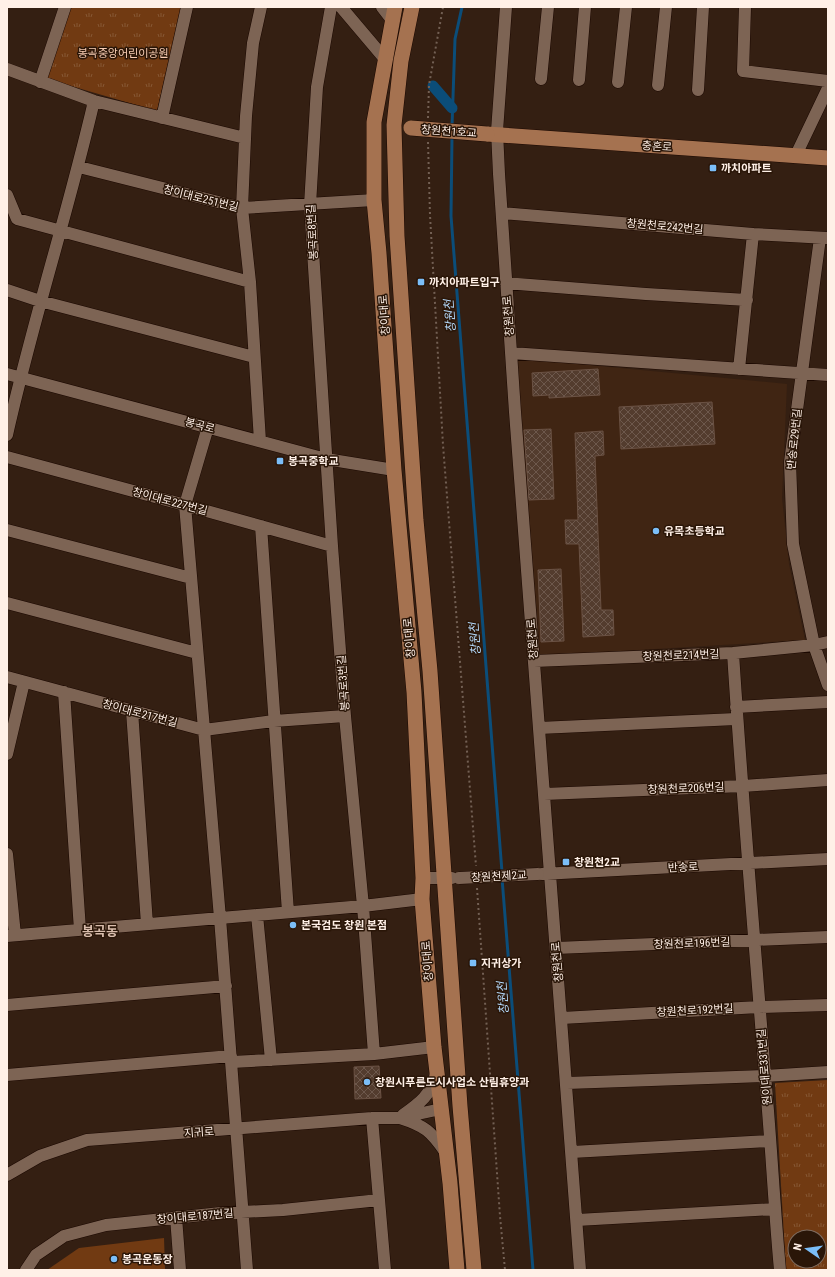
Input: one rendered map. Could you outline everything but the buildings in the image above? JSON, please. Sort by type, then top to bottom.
[{"type":"main road","name":"창이대로","points":[[412,7],[401,61],[394,125],[398,236],[413,474],[430,678],[452,878],[460,1106],[474,1270]]},
{"type":"main road","name":"창이대로","points":[[394,13],[374,122],[374,200],[394,470],[414,692],[423,878],[422,899],[434,1047],[450,1183],[457,1270]]},
{"type":"main road","points":[[374,122],[394,125]]},
{"type":"main road","name":"창원천1호교","points":[[394,125],[411,128],[492,134]]},
{"type":"main road","name":"충혼로","points":[[492,134],[828,158]]},
{"type":"main road","points":[[394,470],[413,474]]},
{"type":"main road","points":[[441,1109],[460,1106]]},
{"type":"street","points":[[40,82],[65,7]]},
{"type":"street","points":[[162,118],[188,7]]},
{"type":"street","points":[[260,441],[250,282],[242,208],[246,116],[253,43],[261,7]]},
{"type":"street","name":"봉곡로8번길","points":[[326,459],[310,205],[317,87],[331,7]]},
{"type":"street","points":[[341,7],[385,59]]},
{"type":"street","points":[[382,7],[394,13]]},
{"type":"street","name":"창원천로","points":[[506,7],[492,134],[502,213],[544,794],[544,873],[556,948],[580,1270]]},
{"type":"street","points":[[541,79],[548,7]]},
{"type":"street","points":[[578,80],[585,7]]},
{"type":"street","points":[[618,82],[626,7]]},
{"type":"street","points":[[658,85],[666,7]]},
{"type":"street","points":[[698,90],[703,7]]},
{"type":"street","points":[[745,7],[743,71],[828,81]]},
{"type":"street","points":[[7,69],[94,101],[245,138]]},
{"type":"street","points":[[796,155],[828,88]]},
{"type":"street","points":[[7,435],[20,377],[40,301],[79,167],[94,101]]},
{"type":"street","name":"창이대로251번길","points":[[79,167],[242,208],[374,200]]},
{"type":"street","points":[[7,195],[17,219],[250,282]]},
{"type":"street","name":"창원천로242번길","points":[[502,213],[753,234],[824,238]]},
{"type":"street","points":[[739,369],[753,234]]},
{"type":"street","name":"반송로29번길","points":[[824,238],[801,373],[790,462],[793,544],[814,645],[828,685]]},
{"type":"street","points":[[506,283],[747,300]]},
{"type":"street","points":[[7,290],[40,301],[254,357]]},
{"type":"street","points":[[511,353],[828,375]]},
{"type":"street","name":"봉곡로","points":[[7,374],[326,459],[394,470]]},
{"type":"street","points":[[208,427],[185,505],[226,986],[247,1270]]},
{"type":"street","name":"창이대로227번길","points":[[7,457],[332,546]]},
{"type":"street","name":"봉곡로3번길","points":[[326,459],[345,716],[363,906],[374,1054]]},
{"type":"street","points":[[261,526],[288,912]]},
{"type":"street","points":[[7,530],[191,578]]},
{"type":"street","points":[[7,603],[197,653]]},
{"type":"street","name":"창원천로214번길","points":[[534,661],[732,653],[814,645],[828,642]]},
{"type":"street","name":"원이대로331번길","points":[[732,653],[755,941],[774,1209],[780,1270]]},
{"type":"street","name":"창이대로217번길","points":[[7,677],[204,730],[274,721],[345,716]]},
{"type":"street","points":[[7,754],[24,682]]},
{"type":"street","points":[[64,692],[80,930]]},
{"type":"street","points":[[539,728],[736,713],[828,702]]},
{"type":"street","points":[[132,711],[147,924]]},
{"type":"street","name":"창원천로206번길","points":[[544,794],[743,786],[828,780]]},
{"type":"street","points":[[7,854],[11,935],[363,906],[422,899]]},
{"type":"street","name":"반송로","points":[[544,873],[828,859]]},
{"type":"street","name":"창원천제2교","points":[[452,878],[544,873]]},
{"type":"street","points":[[423,878],[452,878]]},
{"type":"street","points":[[257,915],[271,1060]]},
{"type":"street","name":"창원천로196번길","points":[[556,948],[828,937]]},
{"type":"street","points":[[7,1005],[226,986]]},
{"type":"street","name":"창원천로192번길","points":[[562,1018],[759,1007],[828,1005]]},
{"type":"street","points":[[7,1075],[231,1059],[271,1060],[374,1054],[434,1047]]},
{"type":"street","points":[[399,1118],[417,1105],[427,1095],[434,1084],[437,1071]]},
{"type":"street","points":[[567,1083],[765,1076],[828,1072]]},
{"type":"street","name":"지귀로","points":[[7,1175],[40,1156],[87,1140],[237,1130],[372,1118],[399,1118],[441,1109]]},
{"type":"street","points":[[372,1118],[385,1270]]},
{"type":"street","name":"지귀로","points":[[399,1118],[426,1128],[436,1137],[446,1153]]},
{"type":"street","points":[[572,1152],[769,1141]]},
{"type":"street","name":"창이대로187번길","points":[[26,1270],[36,1255],[64,1236],[106,1225],[176,1217],[283,1210],[379,1200]]},
{"type":"street","points":[[577,1220],[774,1209]]},
{"type":"street","points":[[176,1217],[180,1270]]},
{"type":"path","points":[[428,122],[428,85],[442,7]]},
{"type":"path","points":[[428,136],[430,215],[442,429],[476,868]]},
{"type":"path","points":[[477,883],[505,1270]]},
{"type":"shaded area","name":"유목초등학교","points":[[515,358],[787,384],[782,498],[789,564],[805,640],[537,656]]},
{"type":"green space","name":"봉곡중앙어린이공원","points":[[71,7],[181,7],[157,111],[47,79]]},
{"type":"green space","points":[[828,1080],[828,1270],[786,1270],[775,1083]]},
{"type":"green space","name":"봉곡운동장","points":[[164,1238],[165,1270],[47,1270],[79,1248]]},
{"type":"waterway","name":"창원천","points":[[452,126],[455,39],[462,7]]},
{"type":"waterway","points":[[433,86],[452,108]]},
{"type":"waterway","name":"창원천","points":[[452,136],[451,216],[502,872]]},
{"type":"waterway","name":"창원천","points":[[502,878],[533,1270]]},
{"type":"place","name":"까치아파트","points":[[713,168]]},
{"type":"place","name":"까치아파트입구","points":[[421,282]]},
{"type":"place","name":"봉곡중학교","points":[[280,461]]},
{"type":"place","name":"유목초등학교","points":[[656,531]]},
{"type":"place","name":"창원천2교","points":[[566,862]]},
{"type":"place","name":"본국검도 창원 본점","points":[[293,925]]},
{"type":"place","name":"지귀상가","points":[[473,963]]},
{"type":"place","name":"창원시푸른도시사업소 산림휴양과","points":[[367,1082]]},
{"type":"place","name":"봉곡운동장","points":[[114,1259]]},
{"type":"district","name":"봉곡동","points":[[100,931]]}]
